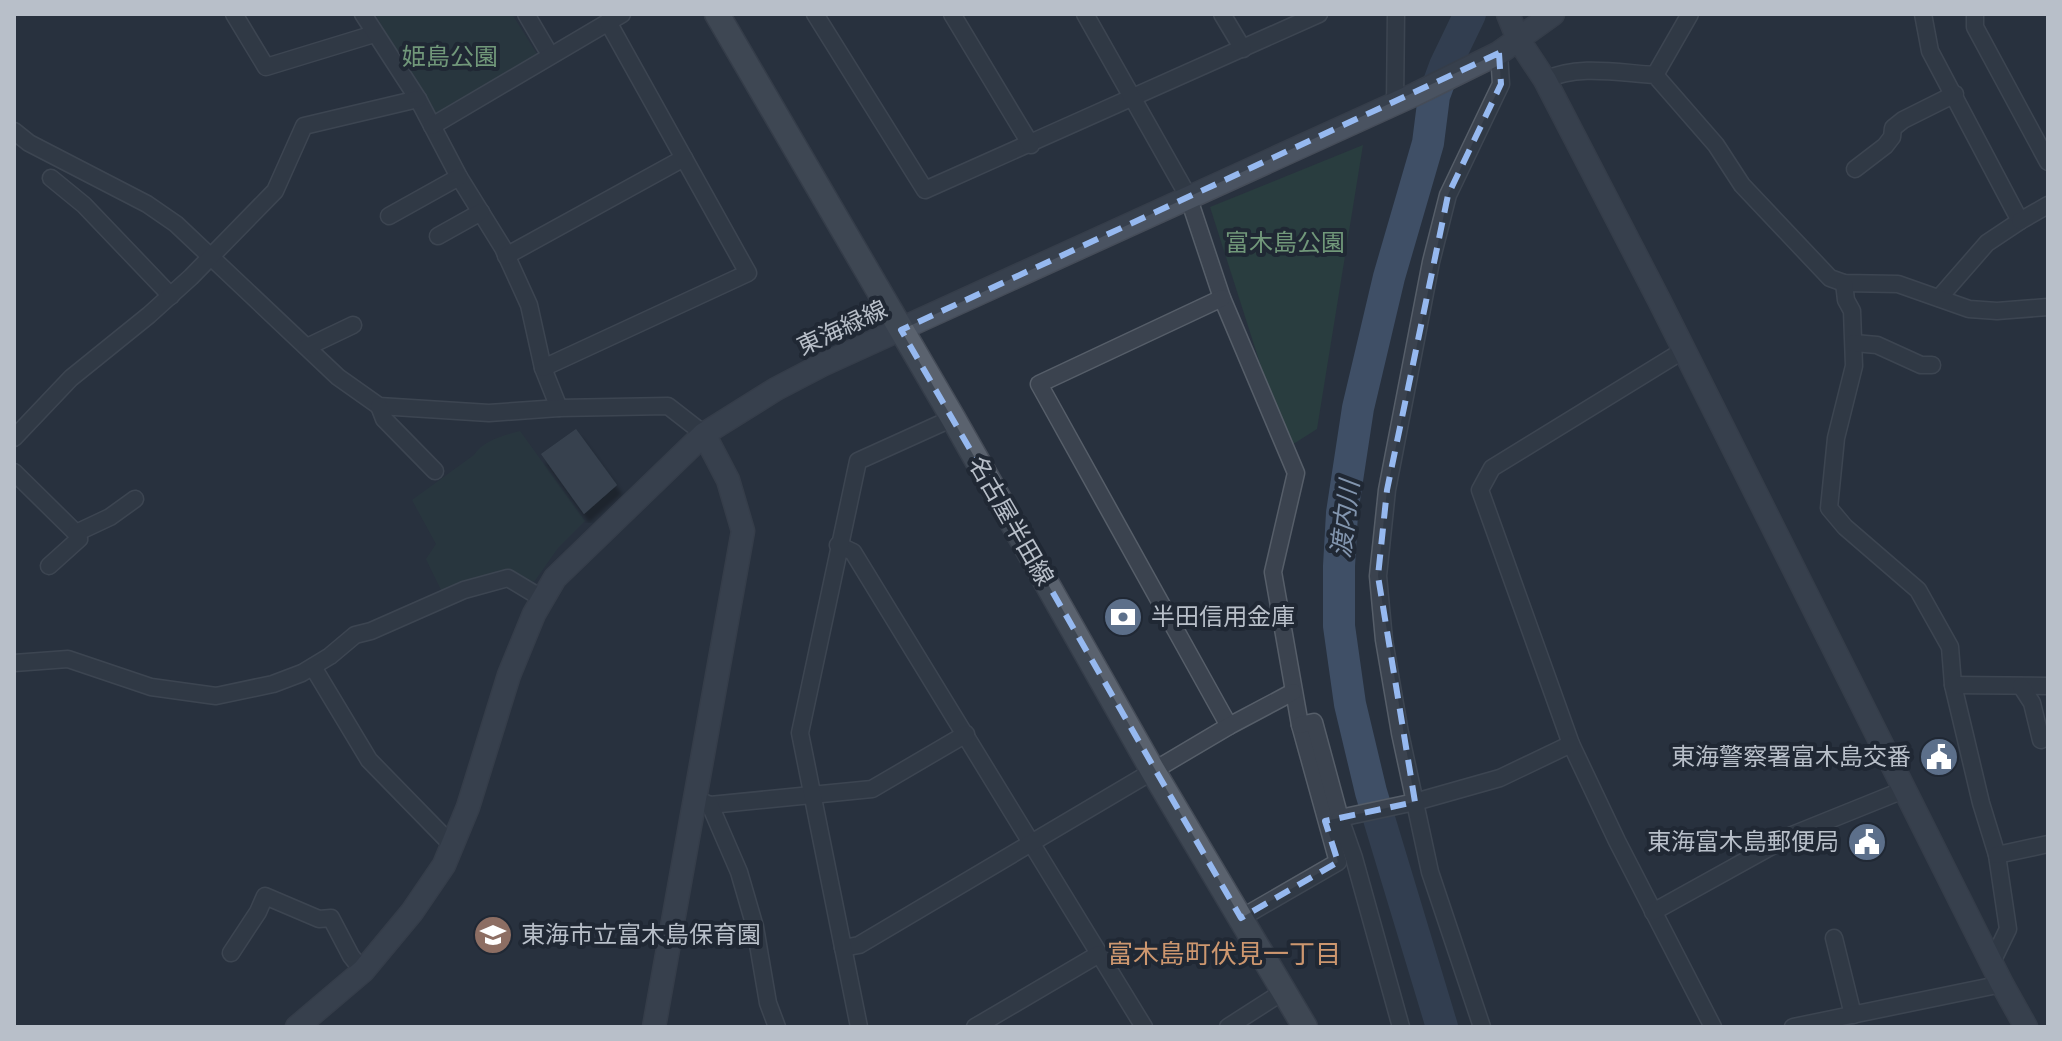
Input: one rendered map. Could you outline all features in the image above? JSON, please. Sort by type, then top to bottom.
[{"type":"main road","name":"名古屋半田線","points":[[717,14],[953,418],[1153,771],[1305,1027]]},
{"type":"street","points":[[234,14],[266,67],[374,34]]},
{"type":"street","points":[[363,14],[418,99],[506,256],[529,305],[543,368],[559,408]]},
{"type":"street","points":[[526,14],[546,48]]},
{"type":"street","points":[[815,14],[925,190],[1319,14]]},
{"type":"street","points":[[952,14],[1031,145]]},
{"type":"street","points":[[1085,14],[1188,196],[1222,298],[1296,473],[1273,572],[1300,725],[1338,862],[1241,918]]},
{"type":"street","points":[[1222,14],[1243,49]]},
{"type":"street","points":[[1395,103],[1396,14]]},
{"type":"street","points":[[1508,14],[1518,39],[1545,80],[1684,350],[2026,1027]]},
{"type":"street","name":"東海緑線","points":[[297,1027],[363,971],[412,912],[444,865],[468,807],[509,675],[534,614],[565,566],[704,434],[787,383],[1465,70],[1499,53],[1553,14]]},
{"type":"street","points":[[1655,75],[1690,14]]},
{"type":"street","points":[[1923,14],[1930,51],[2020,221]]},
{"type":"street","points":[[1975,14],[1975,27],[2048,162]]},
{"type":"street","points":[[432,126],[615,18],[684,158],[748,273],[543,368]]},
{"type":"street","points":[[1482,1027],[1409,803],[1384,640],[1378,576],[1387,490],[1431,262],[1448,195],[1501,84],[1499,53]]},
{"type":"street","points":[[1545,80],[1560,73],[1591,71],[1655,75],[1716,145],[1742,185],[1830,278],[1844,283],[1898,284],[1969,309],[1997,311],[2048,307]]},
{"type":"street","points":[[1855,169],[1885,146],[1892,137],[1893,128],[1903,120],[1955,94]]},
{"type":"street","points":[[14,438],[71,378],[171,296],[275,191],[304,126],[418,99]]},
{"type":"street","points":[[14,131],[29,143],[147,204],[176,224],[338,377],[379,406],[489,413],[668,406],[704,434],[728,480],[743,531],[703,802],[654,1027]]},
{"type":"street","points":[[506,256],[684,158]]},
{"type":"street","points":[[389,216],[459,177]]},
{"type":"street","points":[[51,178],[84,205],[171,296]]},
{"type":"street","points":[[1939,298],[1987,243],[2048,205]]},
{"type":"street","points":[[438,236],[481,212]]},
{"type":"street","points":[[1844,283],[1846,300],[1852,311],[1854,366],[1836,438],[1829,508],[1845,527],[1918,590],[1950,647],[1953,685],[1981,803],[1997,855],[2008,929],[1992,962]]},
{"type":"street","points":[[1222,298],[1039,384],[1229,726]]},
{"type":"street","points":[[307,347],[353,325]]},
{"type":"street","points":[[1854,343],[1877,345],[1921,365],[1932,365]]},
{"type":"street","points":[[1684,350],[1492,468],[1480,490],[1571,744],[1713,1027]]},
{"type":"street","points":[[379,406],[384,419],[435,471]]},
{"type":"street","points":[[859,1027],[800,733],[858,461],[953,418]]},
{"type":"street","points":[[14,472],[79,539],[49,566]]},
{"type":"street","points":[[76,533],[110,517],[135,499]]},
{"type":"street","points":[[838,545],[853,552],[1144,1027]]},
{"type":"street","points":[[14,663],[68,659],[151,687],[216,696],[273,684],[313,667],[355,635],[371,631],[464,590],[508,578],[543,599]]},
{"type":"street","points":[[313,667],[369,760],[452,845]]},
{"type":"street","points":[[1953,685],[2048,686]]},
{"type":"street","points":[[2021,686],[2032,703],[2041,740]]},
{"type":"street","points":[[843,948],[859,945],[1229,726],[1293,692]]},
{"type":"street","points":[[1300,725],[1314,722],[1401,1027]]},
{"type":"street","points":[[703,802],[872,789],[966,734]]},
{"type":"street","points":[[1340,818],[1500,778],[1571,744]]},
{"type":"street","points":[[1653,912],[1792,835],[1906,789]]},
{"type":"street","points":[[703,802],[739,872],[755,927],[768,1003],[777,1027]]},
{"type":"street","points":[[1997,855],[2048,844]]},
{"type":"street","points":[[231,953],[265,896],[319,919],[331,918],[351,956],[363,971]]},
{"type":"street","points":[[1834,938],[1853,1015]]},
{"type":"street","points":[[975,1027],[1099,954]]},
{"type":"street","points":[[1793,1027],[2002,984]]},
{"type":"street","points":[[1228,1027],[1284,991]]},
{"type":"highlighted area","points":[[1499,53],[1501,84],[1448,195],[1387,490],[1378,576],[1415,802],[1325,821],[1338,862],[1241,918],[901,330]]},
{"type":"green space","name":"姫島公園","points":[[375,14],[512,14],[537,54],[436,117]]},
{"type":"green space","name":"富木島公園","points":[[1363,145],[1317,429],[1287,448],[1210,207]]},
{"type":"green space","points":[[520,431],[585,521],[558,548],[534,582],[512,570],[461,583],[442,592],[426,559],[436,544],[412,500],[488,442]]},
{"type":"building","points":[[576,429],[617,485],[584,514],[541,454]]},
{"type":"waterway","name":"渡内川","points":[[1442,1027],[1371,792],[1350,704],[1339,626],[1339,566],[1342,513],[1358,408],[1389,277],[1428,143],[1434,96],[1470,14]]},
{"type":"place","name":"半田信用金庫","points":[[1123,617]]},
{"type":"place","name":"東海警察署富木島交番","points":[[1939,757]]},
{"type":"place","name":"東海富木島郵便局","points":[[1867,842]]},
{"type":"place","name":"東海市立富木島保育園","points":[[493,935]]},
{"type":"district","name":"富木島町伏見一丁目","points":[[1224,954]]}]
